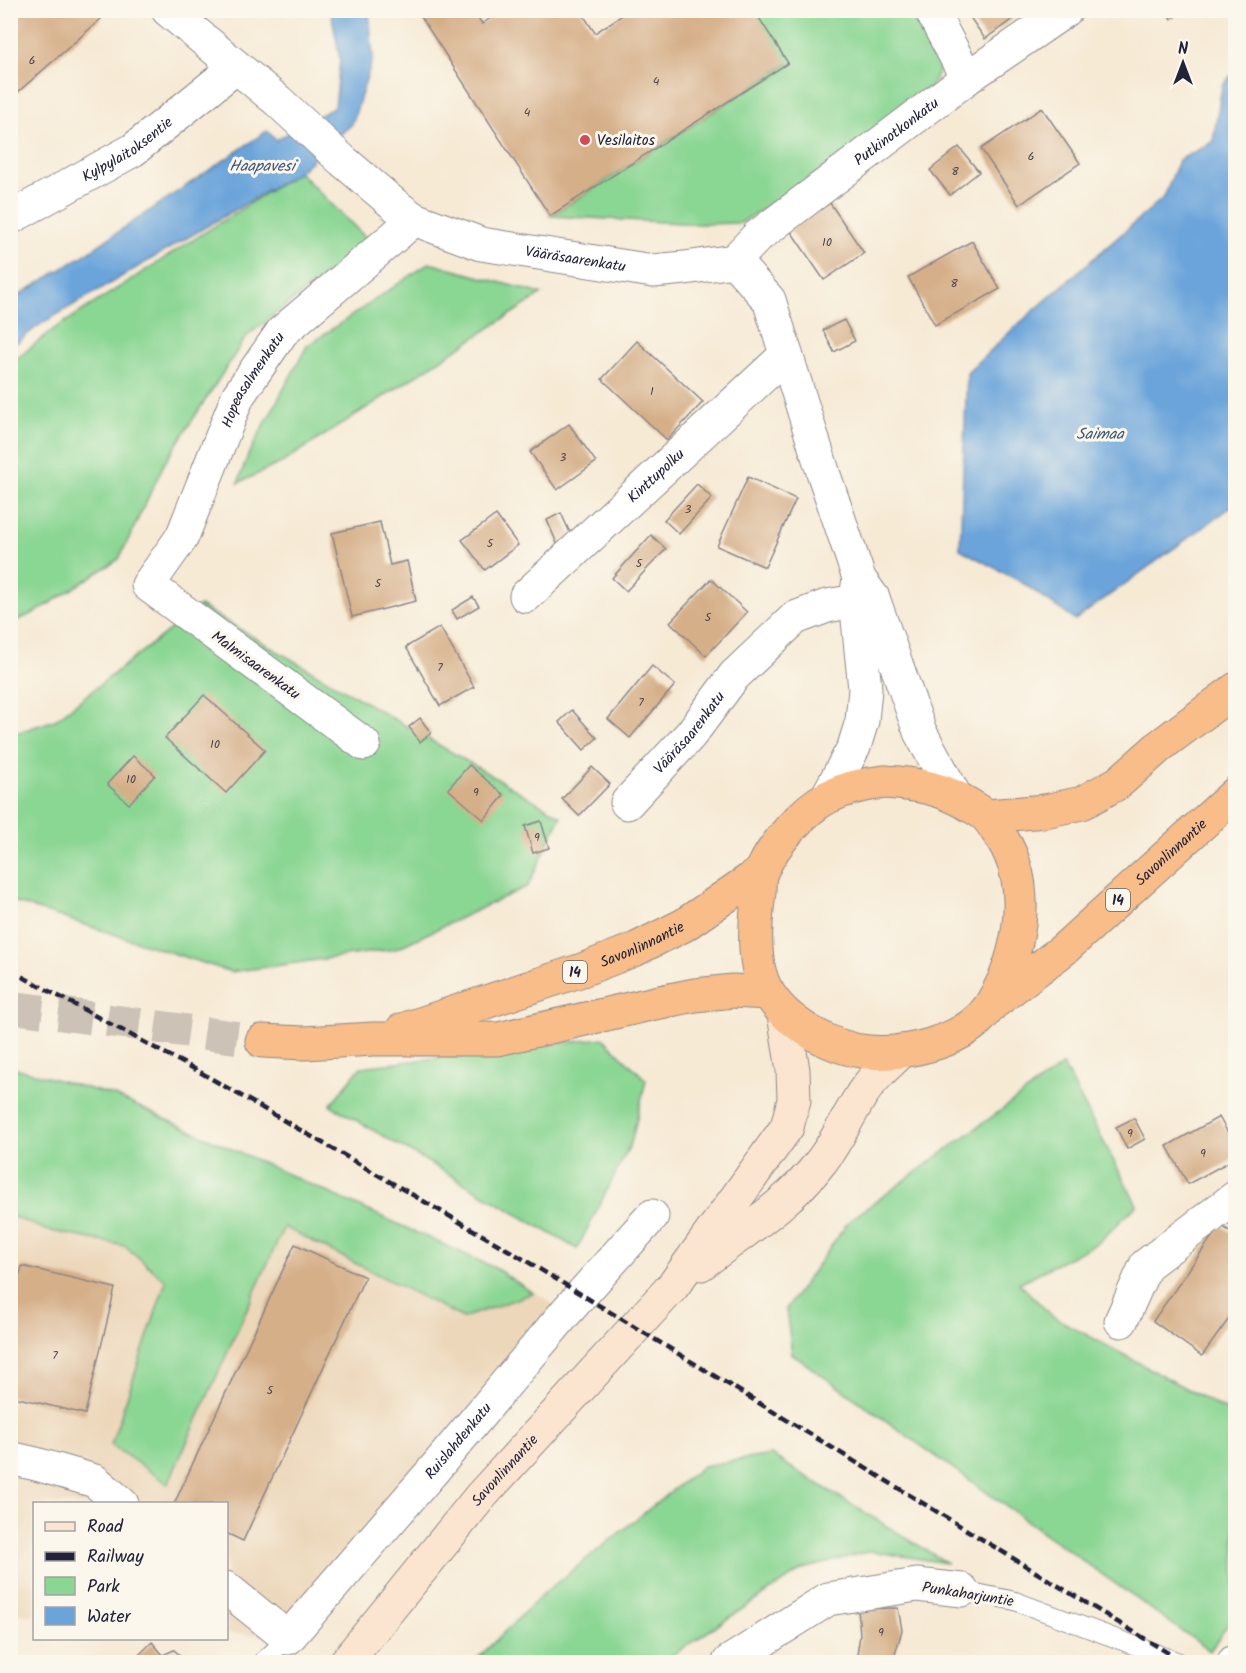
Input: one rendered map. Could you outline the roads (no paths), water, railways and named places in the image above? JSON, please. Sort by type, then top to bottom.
[{"type":"highway","points":[[987,816],[1045,811],[1082,802],[1118,783],[1161,745],[1236,689]]},
{"type":"highway","name":"14","points":[[885,782],[917,784],[955,796],[987,816],[1014,861],[1020,893],[1019,933],[1009,967],[994,1002],[981,1018],[963,1032],[943,1041],[902,1051],[868,1052],[836,1044],[804,1028],[776,1003],[761,974],[755,936],[761,872],[777,844],[801,817],[827,797],[857,786],[885,782]]},
{"type":"highway","name":"Savonlinnantie","points":[[994,1002],[1064,950],[1236,793]]},
{"type":"highway","name":"Savonlinnantie","points":[[374,1039],[582,970],[636,949],[684,925],[761,872]]},
{"type":"highway","name":"Savonlinnantie","points":[[262,1041],[304,1043],[374,1039],[498,1039],[696,995],[733,991],[776,1003]]},
{"type":"main road","name":"Savonlinnantie","points":[[346,1662],[480,1497],[673,1286],[787,1127],[794,1100],[793,1070],[776,1003]]},
{"type":"main road","name":"Savonlinnantie","points":[[673,1286],[786,1199],[820,1164],[859,1098],[877,1074],[902,1051]]},
{"type":"street","name":"Vääräsaarenkatu","points":[[168,10],[414,219],[481,244],[653,271],[734,261]]},
{"type":"street","points":[[931,10],[967,78]]},
{"type":"street","name":"Putkinotkonkatu","points":[[734,261],[758,236],[967,78],[1066,10]]},
{"type":"street","name":"Kylpylaitoksentie","points":[[10,218],[133,150],[236,67]]},
{"type":"street","name":"Hopeasalmenkatu","points":[[148,585],[182,537],[238,396],[282,332],[414,219]]},
{"type":"street","points":[[734,261],[769,300],[830,495],[861,585],[920,732],[955,796]]},
{"type":"street","name":"Kinttupolku","points":[[526,596],[786,355]]},
{"type":"street","name":"Malmisaarenkatu","points":[[148,585],[364,744]]},
{"type":"street","name":"Vääräsaarenkatu","points":[[627,802],[691,734],[734,676],[795,618],[827,606],[861,585]]},
{"type":"street","points":[[827,797],[854,747],[862,721],[866,689],[861,585]]},
{"type":"street","points":[[1121,1321],[1146,1265],[1236,1197]]},
{"type":"street","name":"Ruislahdenkatu","points":[[288,1638],[567,1311],[652,1216]]},
{"type":"street","points":[[10,1458],[95,1481],[121,1502]]},
{"type":"street","name":"Punkaharjuntie","points":[[729,1662],[828,1599],[917,1585],[962,1590]]},
{"type":"street","points":[[228,1590],[288,1638]]},
{"type":"lane","name":"Punkaharjuntie","points":[[962,1590],[1016,1601],[1179,1662]]},
{"type":"lane","name":"Ruislahdenkatu","points":[[262,1662],[288,1638]]},
{"type":"water","name":"Haapavesi","points":[[331,11],[369,11],[373,58],[352,124],[299,172],[41,324],[11,347],[11,300],[81,257],[267,131],[276,140],[335,107],[340,59]]},
{"type":"water","name":"Saimaa","points":[[1235,71],[1235,504],[1075,620],[1021,582],[960,549],[967,373],[1014,328],[1164,197],[1179,160],[1213,142],[1222,86]]},
{"type":"tunnel","points":[[10,1007],[262,1041]]},
{"type":"railway","points":[[10,970],[198,1071],[515,1254],[1183,1662]]},
{"type":"place","name":"Vesilaitos","points":[[585,140]]}]
